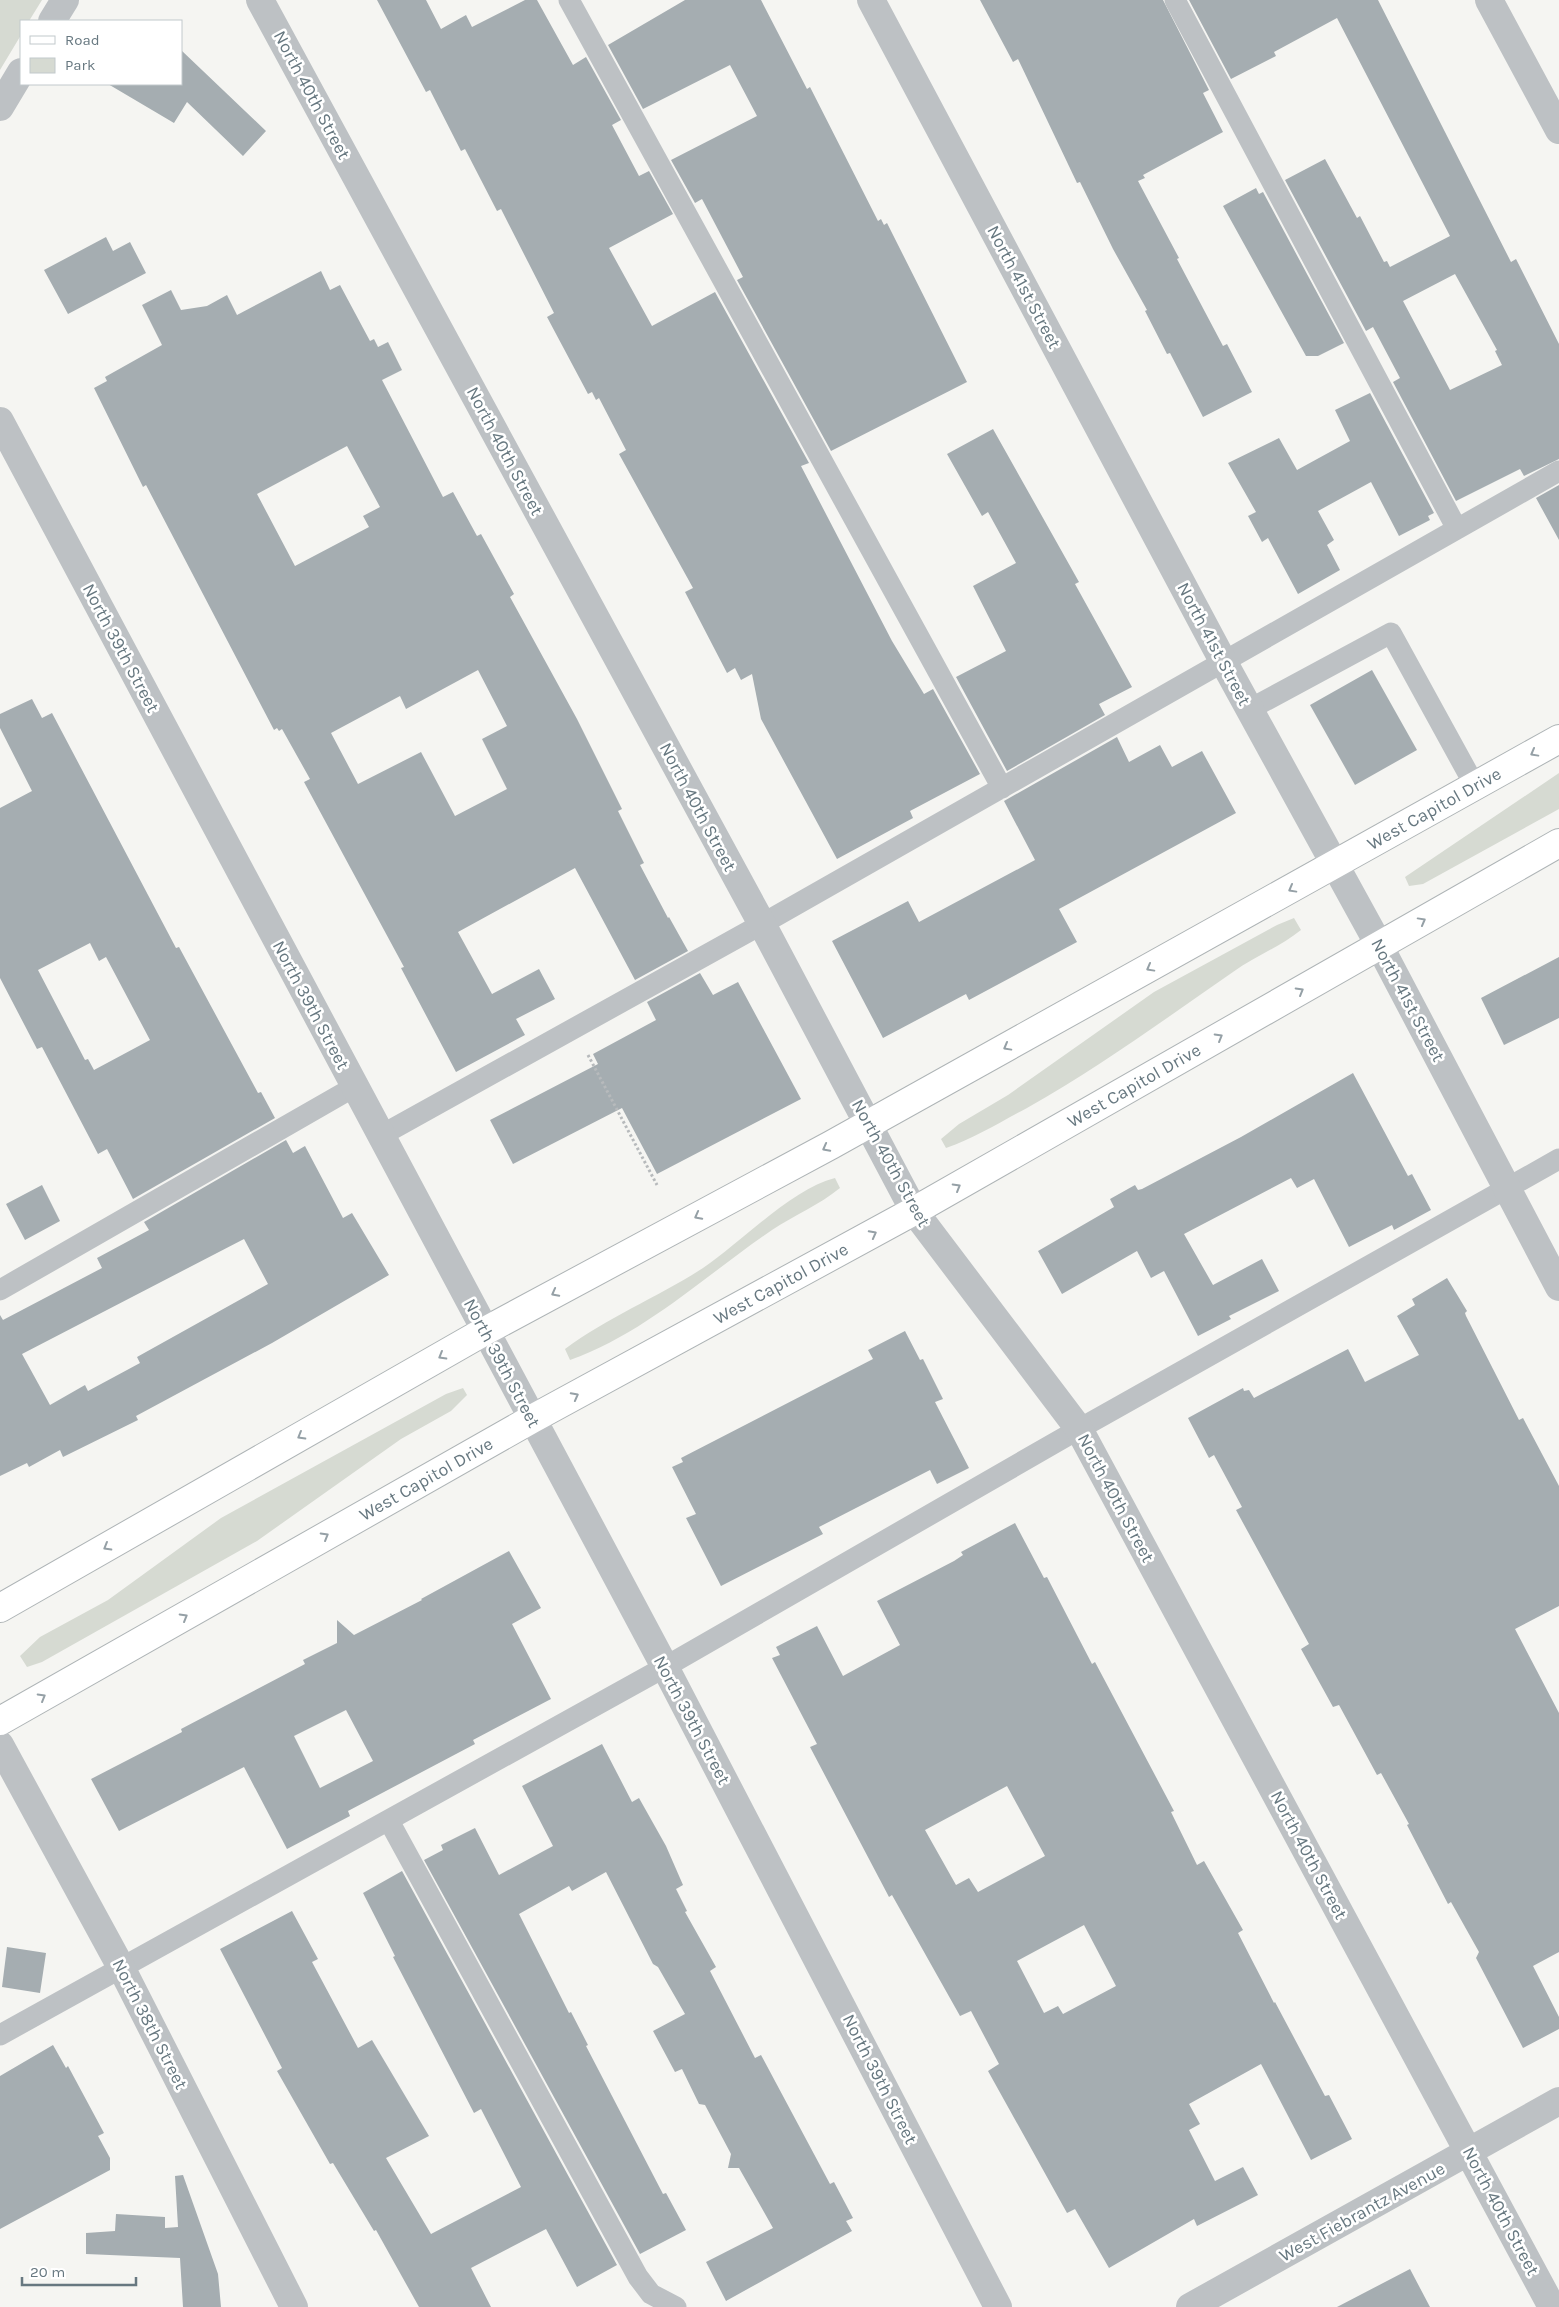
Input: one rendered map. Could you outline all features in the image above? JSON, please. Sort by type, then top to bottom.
[{"type":"main road","name":"West Capitol Drive","points":[[0,1608],[485,1331],[868,1124],[1559,739]]},
{"type":"main road","name":"West Capitol Drive","points":[[0,1721],[532,1419],[914,1211],[1559,843]]},
{"type":"street","points":[[53,20],[65,0]]},
{"type":"street","name":"North 40th Street","points":[[260,0],[762,924],[914,1211],[1079,1429],[1552,2307]]},
{"type":"street","name":"North 41st Street","points":[[871,0],[1223,661],[1379,945],[1559,1287]]},
{"type":"street","points":[[1489,0],[1559,130]]},
{"type":"street","points":[[0,107],[20,74]]},
{"type":"street","name":"North 39th Street","points":[[0,421],[665,1667],[993,2305]]},
{"type":"street","name":"North 38th Street","points":[[0,1745],[122,1969],[294,2307]]},
{"type":"street","name":"West Fiebrantz Avenue","points":[[1190,2307],[1559,2101]]},
{"type":"lane","points":[[569,0],[1002,788]]},
{"type":"lane","points":[[1175,0],[1457,529]]},
{"type":"lane","points":[[380,1136],[762,924],[1559,471]]},
{"type":"lane","points":[[1250,709],[1391,633],[1475,786]]},
{"type":"lane","points":[[0,1290],[354,1086]]},
{"type":"lane","points":[[0,2035],[665,1667],[1079,1429],[1559,1159]]},
{"type":"lane","points":[[389,1821],[638,2277],[651,2294],[676,2307]]},
{"type":"path","points":[[574,1029],[657,1184]]},
{"type":"green space","points":[[0,0],[42,0],[30,20],[20,20],[20,37],[0,70]]},
{"type":"green space","points":[[1559,773],[1559,809],[1423,884],[1409,886],[1405,877]]},
{"type":"green space","points":[[1294,918],[1301,930],[1293,936],[1241,966],[1132,1042],[1054,1092],[987,1130],[946,1148],[941,1139],[959,1124],[1008,1095],[1154,992],[1277,925]]},
{"type":"green space","points":[[835,1178],[840,1188],[772,1230],[650,1319],[598,1348],[570,1360],[565,1349],[581,1338],[703,1268],[784,1204],[818,1184]]},
{"type":"green space","points":[[463,1388],[467,1395],[451,1411],[401,1439],[257,1541],[42,1662],[27,1667],[20,1656],[40,1637],[108,1600],[221,1518],[446,1394]]},
{"type":"building","points":[[377,0],[426,0],[441,29],[466,15],[472,27],[525,0],[537,0],[573,65],[586,57],[621,120],[612,125],[639,176],[649,171],[673,214],[609,248],[652,326],[715,292],[809,463],[801,466],[892,641],[924,694],[933,689],[980,774],[910,811],[913,818],[837,859],[761,719],[752,674],[741,680],[735,668],[727,673],[685,592],[693,588],[619,454],[626,450],[599,398],[596,400],[592,392],[588,394],[547,317],[554,313],[501,209],[497,211],[465,149],[461,151],[430,90],[426,92]]},
{"type":"building","points":[[685,0],[761,0],[807,89],[810,87],[878,221],[881,219],[884,225],[887,223],[967,382],[831,451],[737,280],[743,277],[702,199],[695,203],[671,160],[757,116],[730,65],[643,109],[608,45]]},
{"type":"building","points":[[980,0],[1163,0],[1209,90],[1203,93],[1223,132],[1143,175],[1145,178],[1138,181],[1223,346],[1227,344],[1252,392],[1203,417],[1170,353],[1167,354],[1145,311],[1147,310],[1113,249],[1080,182],[1077,183],[1018,59],[1013,62]]},
{"type":"building","points":[[1189,0],[1378,0],[1511,262],[1516,259],[1559,344],[1559,459],[1524,476],[1520,469],[1456,501],[1393,382],[1400,378],[1373,327],[1366,331],[1285,180],[1325,159],[1357,218],[1360,216],[1384,262],[1387,261],[1390,267],[1450,236],[1337,18],[1274,52],[1276,56],[1231,79]],"holes":[[[1455,274],[1497,350],[1495,351],[1502,365],[1450,390],[1403,301]]]},
{"type":"building","points":[[182,51],[266,131],[243,156],[187,102],[174,123],[110,85],[182,85]]},
{"type":"building","points":[[1256,188],[1259,194],[1263,192],[1344,343],[1318,356],[1306,356],[1223,206]]},
{"type":"building","points":[[106,237],[113,251],[130,242],[146,273],[68,314],[44,270]]},
{"type":"building","points":[[321,271],[330,290],[340,285],[370,341],[374,339],[378,347],[388,342],[402,370],[382,380],[443,497],[453,492],[477,536],[481,534],[514,594],[510,597],[577,719],[622,809],[618,811],[644,863],[640,865],[688,951],[635,980],[575,868],[458,932],[492,994],[539,969],[555,999],[516,1019],[525,1035],[456,1072],[401,968],[404,967],[304,782],[310,779],[282,729],[279,731],[277,728],[274,730],[146,485],[143,487],[94,388],[107,381],[105,377],[162,345],[142,305],[171,290],[181,310],[207,306],[227,295],[237,315]],"holes":[[[347,446],[380,507],[363,516],[369,527],[295,566],[257,494]],[[478,670],[507,726],[482,739],[507,789],[455,816],[421,752],[358,784],[331,733],[400,696],[406,709]]]},
{"type":"building","points":[[1370,393],[1434,513],[1428,516],[1430,520],[1399,536],[1371,482],[1318,511],[1334,540],[1327,545],[1340,570],[1298,594],[1268,538],[1262,542],[1248,516],[1256,512],[1228,463],[1279,438],[1297,470],[1350,441],[1335,410]]},
{"type":"building","points":[[993,429],[1079,582],[1075,584],[1132,687],[1099,704],[1105,715],[1007,771],[956,677],[1006,651],[973,586],[1016,563],[988,512],[982,516],[947,454]]},
{"type":"building","points":[[1559,485],[1559,540],[1536,498]]},
{"type":"building","points":[[1372,670],[1417,750],[1355,785],[1310,705]]},
{"type":"building","points":[[32,699],[42,718],[52,713],[176,948],[179,947],[258,1093],[261,1092],[275,1118],[133,1199],[107,1149],[98,1154],[42,1047],[37,1049],[0,978],[0,808],[32,791],[0,728],[0,714]],"holes":[[[90,943],[99,961],[106,957],[150,1040],[94,1070],[88,1059],[85,1060],[38,970]]]},
{"type":"building","points":[[1117,737],[1129,762],[1160,745],[1172,767],[1202,751],[1236,813],[1059,909],[1077,942],[969,1000],[966,994],[883,1038],[832,941],[908,901],[919,922],[1035,860],[1004,801]]},
{"type":"building","points":[[1559,957],[1559,1018],[1504,1045],[1481,998]]},
{"type":"building","points":[[700,973],[713,995],[738,982],[801,1099],[657,1174],[622,1108],[513,1164],[490,1120],[598,1064],[593,1054],[656,1020],[647,1002]]},
{"type":"building","points":[[1353,1073],[1408,1176],[1412,1174],[1431,1210],[1394,1230],[1392,1225],[1349,1247],[1314,1179],[1297,1188],[1291,1178],[1184,1234],[1213,1285],[1262,1259],[1279,1291],[1229,1316],[1231,1319],[1198,1336],[1164,1271],[1151,1278],[1137,1251],[1062,1294],[1038,1251],[1114,1207],[1110,1199],[1135,1185],[1138,1190],[1142,1189],[1241,1137]]},
{"type":"building","points":[[286,1140],[293,1153],[305,1146],[343,1218],[352,1213],[389,1275],[272,1343],[136,1416],[138,1420],[63,1457],[60,1450],[29,1467],[27,1463],[0,1476],[0,1315],[3,1320],[102,1268],[97,1258],[149,1230],[144,1222]],"holes":[[[244,1239],[268,1284],[137,1357],[140,1363],[88,1391],[85,1385],[50,1405],[22,1354]]]},
{"type":"building","points":[[42,1185],[60,1221],[25,1240],[6,1204]]},
{"type":"building","points":[[1447,1278],[1467,1311],[1465,1313],[1466,1316],[1519,1420],[1523,1418],[1559,1486],[1559,1606],[1515,1629],[1559,1713],[1559,1952],[1533,1966],[1559,2017],[1559,2029],[1523,2048],[1476,1958],[1479,1952],[1451,1902],[1448,1904],[1407,1825],[1409,1824],[1381,1773],[1377,1775],[1339,1705],[1333,1707],[1301,1649],[1309,1644],[1236,1510],[1242,1507],[1214,1455],[1209,1458],[1188,1418],[1243,1388],[1244,1391],[1249,1390],[1254,1398],[1348,1349],[1365,1382],[1419,1355],[1397,1316],[1415,1305],[1412,1299]]},
{"type":"building","points":[[905,1331],[920,1360],[923,1359],[943,1399],[935,1402],[969,1468],[937,1484],[930,1470],[819,1527],[823,1534],[721,1586],[686,1518],[696,1514],[672,1467],[683,1462],[681,1458],[873,1359],[868,1350]]},
{"type":"building","points":[[1015,1523],[1044,1578],[1047,1577],[1092,1664],[1095,1662],[1174,1811],[1171,1812],[1197,1865],[1204,1861],[1243,1930],[1238,1933],[1274,2003],[1325,2096],[1329,2095],[1352,2139],[1311,2160],[1261,2064],[1189,2104],[1200,2124],[1189,2130],[1215,2181],[1243,2167],[1258,2195],[1197,2226],[1194,2219],[1109,2268],[1075,2209],[1067,2213],[988,2071],[999,2064],[971,2011],[960,2016],[892,1895],[889,1897],[810,1747],[817,1744],[772,1658],[780,1655],[776,1647],[817,1626],[843,1676],[900,1645],[877,1601],[954,1561],[963,1555],[961,1552]],"holes":[[[1007,1786],[1045,1856],[978,1892],[969,1878],[956,1885],[925,1830]],[[1084,1925],[1116,1986],[1063,2014],[1058,2006],[1044,2013],[1017,1961]]]},
{"type":"building","points":[[509,1551],[541,1608],[512,1624],[551,1699],[473,1740],[475,1744],[348,1811],[350,1816],[287,1849],[244,1767],[119,1831],[91,1779],[182,1732],[181,1729],[305,1664],[303,1660],[337,1643],[337,1620],[354,1635]],"holes":[[[346,1710],[373,1761],[320,1788],[294,1736]]]},
{"type":"building","points":[[602,1744],[632,1802],[639,1798],[666,1846],[683,1885],[676,1889],[687,1911],[685,1912],[716,1967],[710,1971],[755,2058],[761,2055],[830,2184],[834,2182],[853,2218],[846,2221],[852,2231],[726,2301],[706,2262],[773,2228],[739,2168],[728,2168],[731,2154],[705,2105],[699,2104],[682,2069],[675,2072],[653,2031],[685,2014],[658,1967],[653,1964],[606,1872],[572,1891],[569,1886],[519,1914],[663,2194],[666,2193],[686,2230],[640,2254],[424,1860],[443,1850],[441,1845],[475,1828],[499,1875],[553,1846],[522,1786]]},
{"type":"building","points":[[402,1871],[617,2265],[577,2287],[546,2229],[471,2268],[491,2307],[419,2307],[376,2230],[374,2231],[333,2163],[330,2164],[277,2071],[282,2068],[220,1949],[292,1911],[318,1959],[312,1962],[358,2048],[372,2040],[429,2136],[386,2158],[431,2234],[521,2187],[481,2109],[474,2113],[393,1957],[395,1956],[363,1893]]},
{"type":"building","points":[[7,1947],[46,1953],[40,1993],[2,1987]]},
{"type":"building","points":[[53,2045],[66,2068],[68,2066],[104,2133],[98,2136],[110,2158],[110,2170],[0,2229],[0,2076]]},
{"type":"building","points":[[183,2175],[218,2274],[221,2307],[183,2307],[180,2258],[86,2254],[86,2233],[115,2231],[116,2214],[165,2217],[165,2228],[178,2227],[175,2176]]},
{"type":"building","points":[[1410,2269],[1430,2307],[1337,2307]]}]
